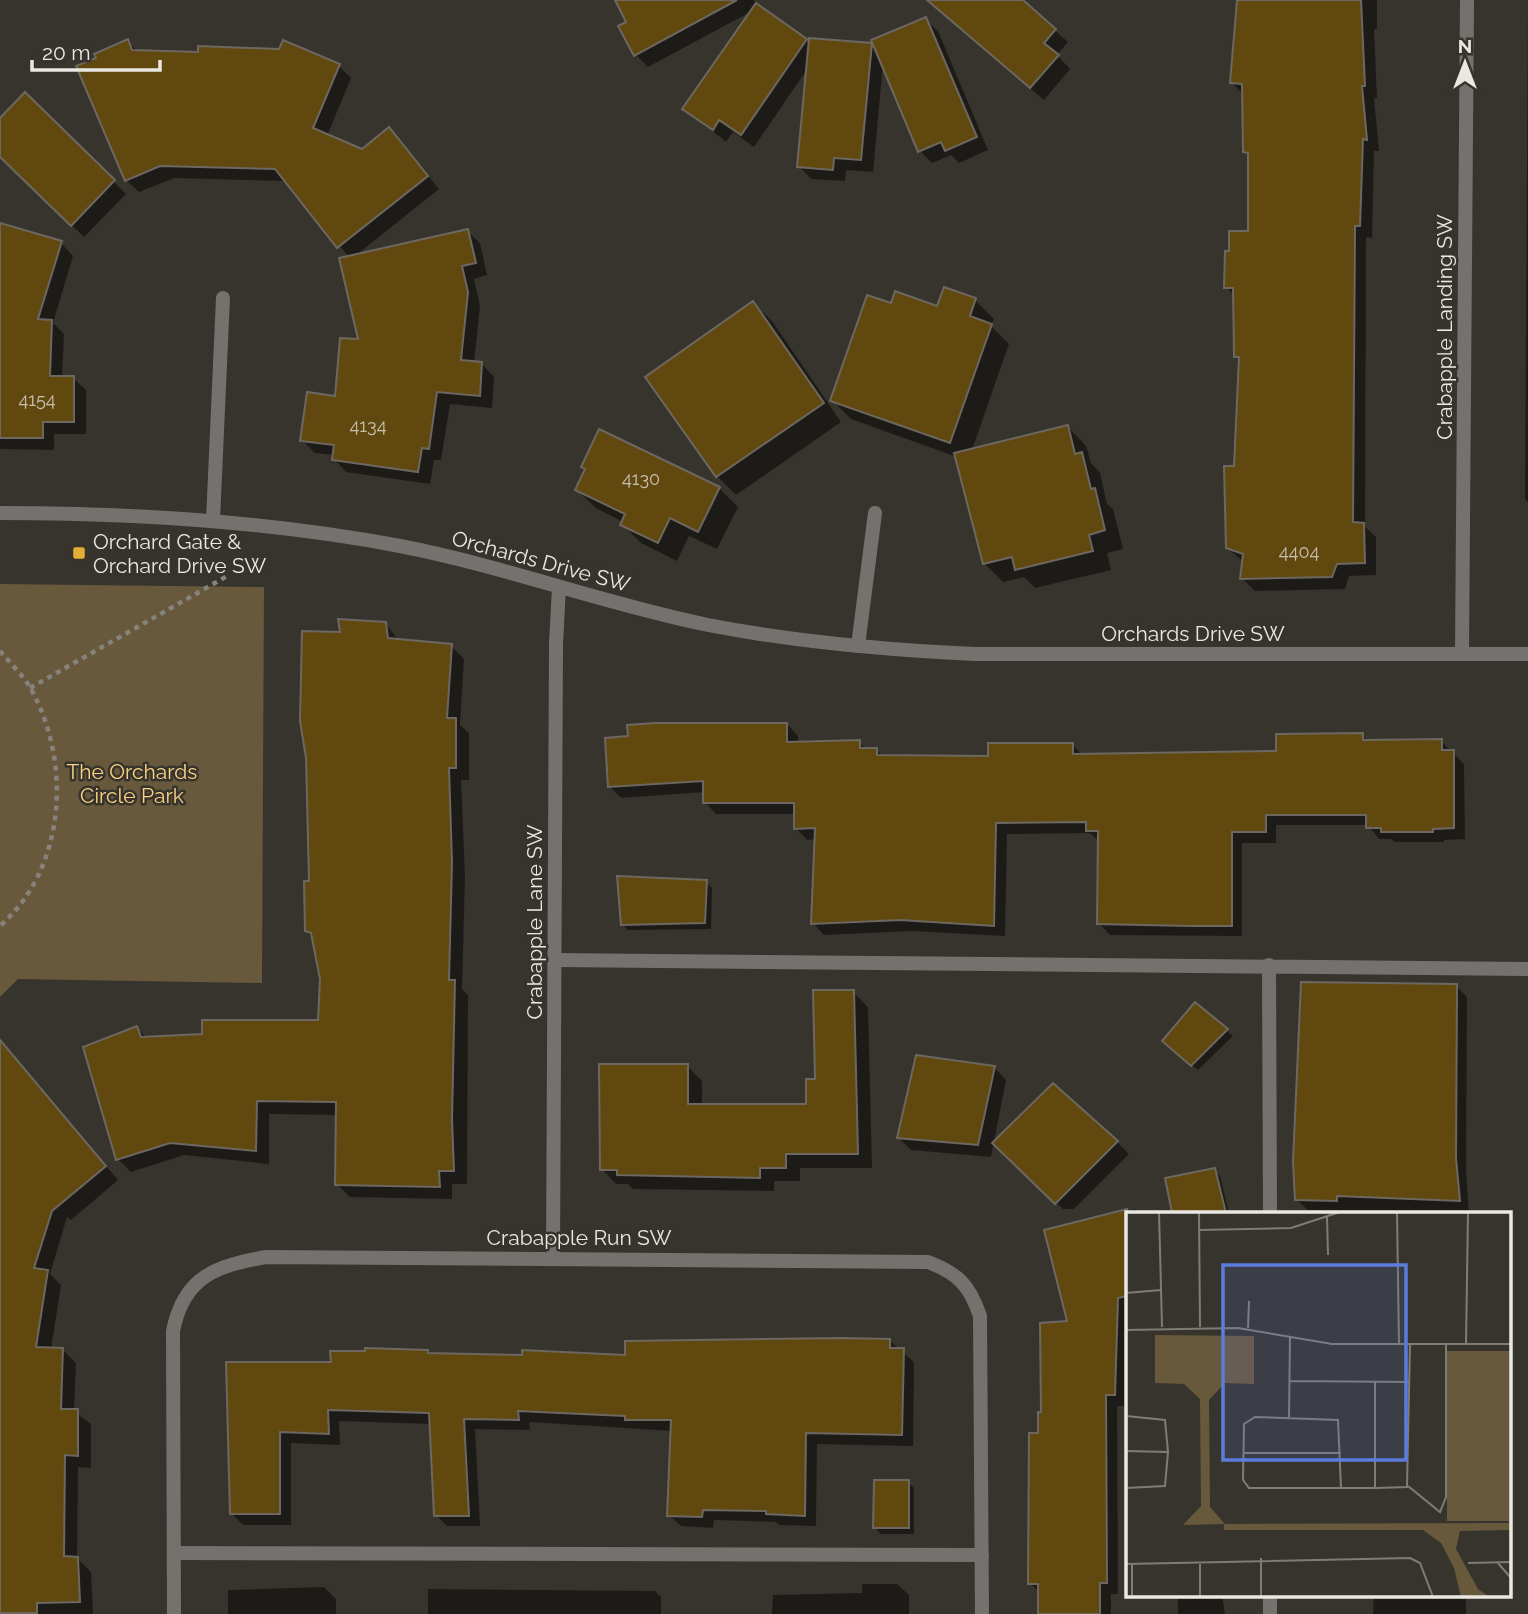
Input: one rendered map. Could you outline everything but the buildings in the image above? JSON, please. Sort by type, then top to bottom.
[{"type":"street","name":"Crabapple Landing SW","points":[[1462,654],[1467,0]]},
{"type":"street","points":[[213,520],[223,298]]},
{"type":"street","name":"Orchards Drive SW","points":[[0,513],[213,520],[311,530],[403,547],[706,624],[858,646],[975,654],[1528,654]]},
{"type":"street","points":[[858,646],[875,513]]},
{"type":"street","name":"Crabapple Lane SW","points":[[553,1257],[559,587]]},
{"type":"street","points":[[554,960],[1528,968]]},
{"type":"street","points":[[1269,965],[1269,1212]]},
{"type":"street","name":"Crabapple Run SW","points":[[174,1614],[173,1331],[177,1313],[188,1292],[205,1274],[228,1264],[266,1257],[553,1257],[928,1262],[947,1269],[963,1279],[980,1316],[982,1614]]},
{"type":"street","points":[[174,1553],[982,1555]]},
{"type":"street","points":[[1270,1596],[1270,1614]]},
{"type":"path","points":[[30,688],[229,575]]},
{"type":"path","points":[[0,651],[30,688],[53,743],[58,803],[45,862],[15,914],[0,926]]},
{"type":"green space","name":"The Orchards Circle Park","points":[[0,584],[264,587],[262,983],[18,979],[0,997]]},
{"type":"place","name":"Orchard Gate & Orchard Drive SW","points":[[79,553]]}]
